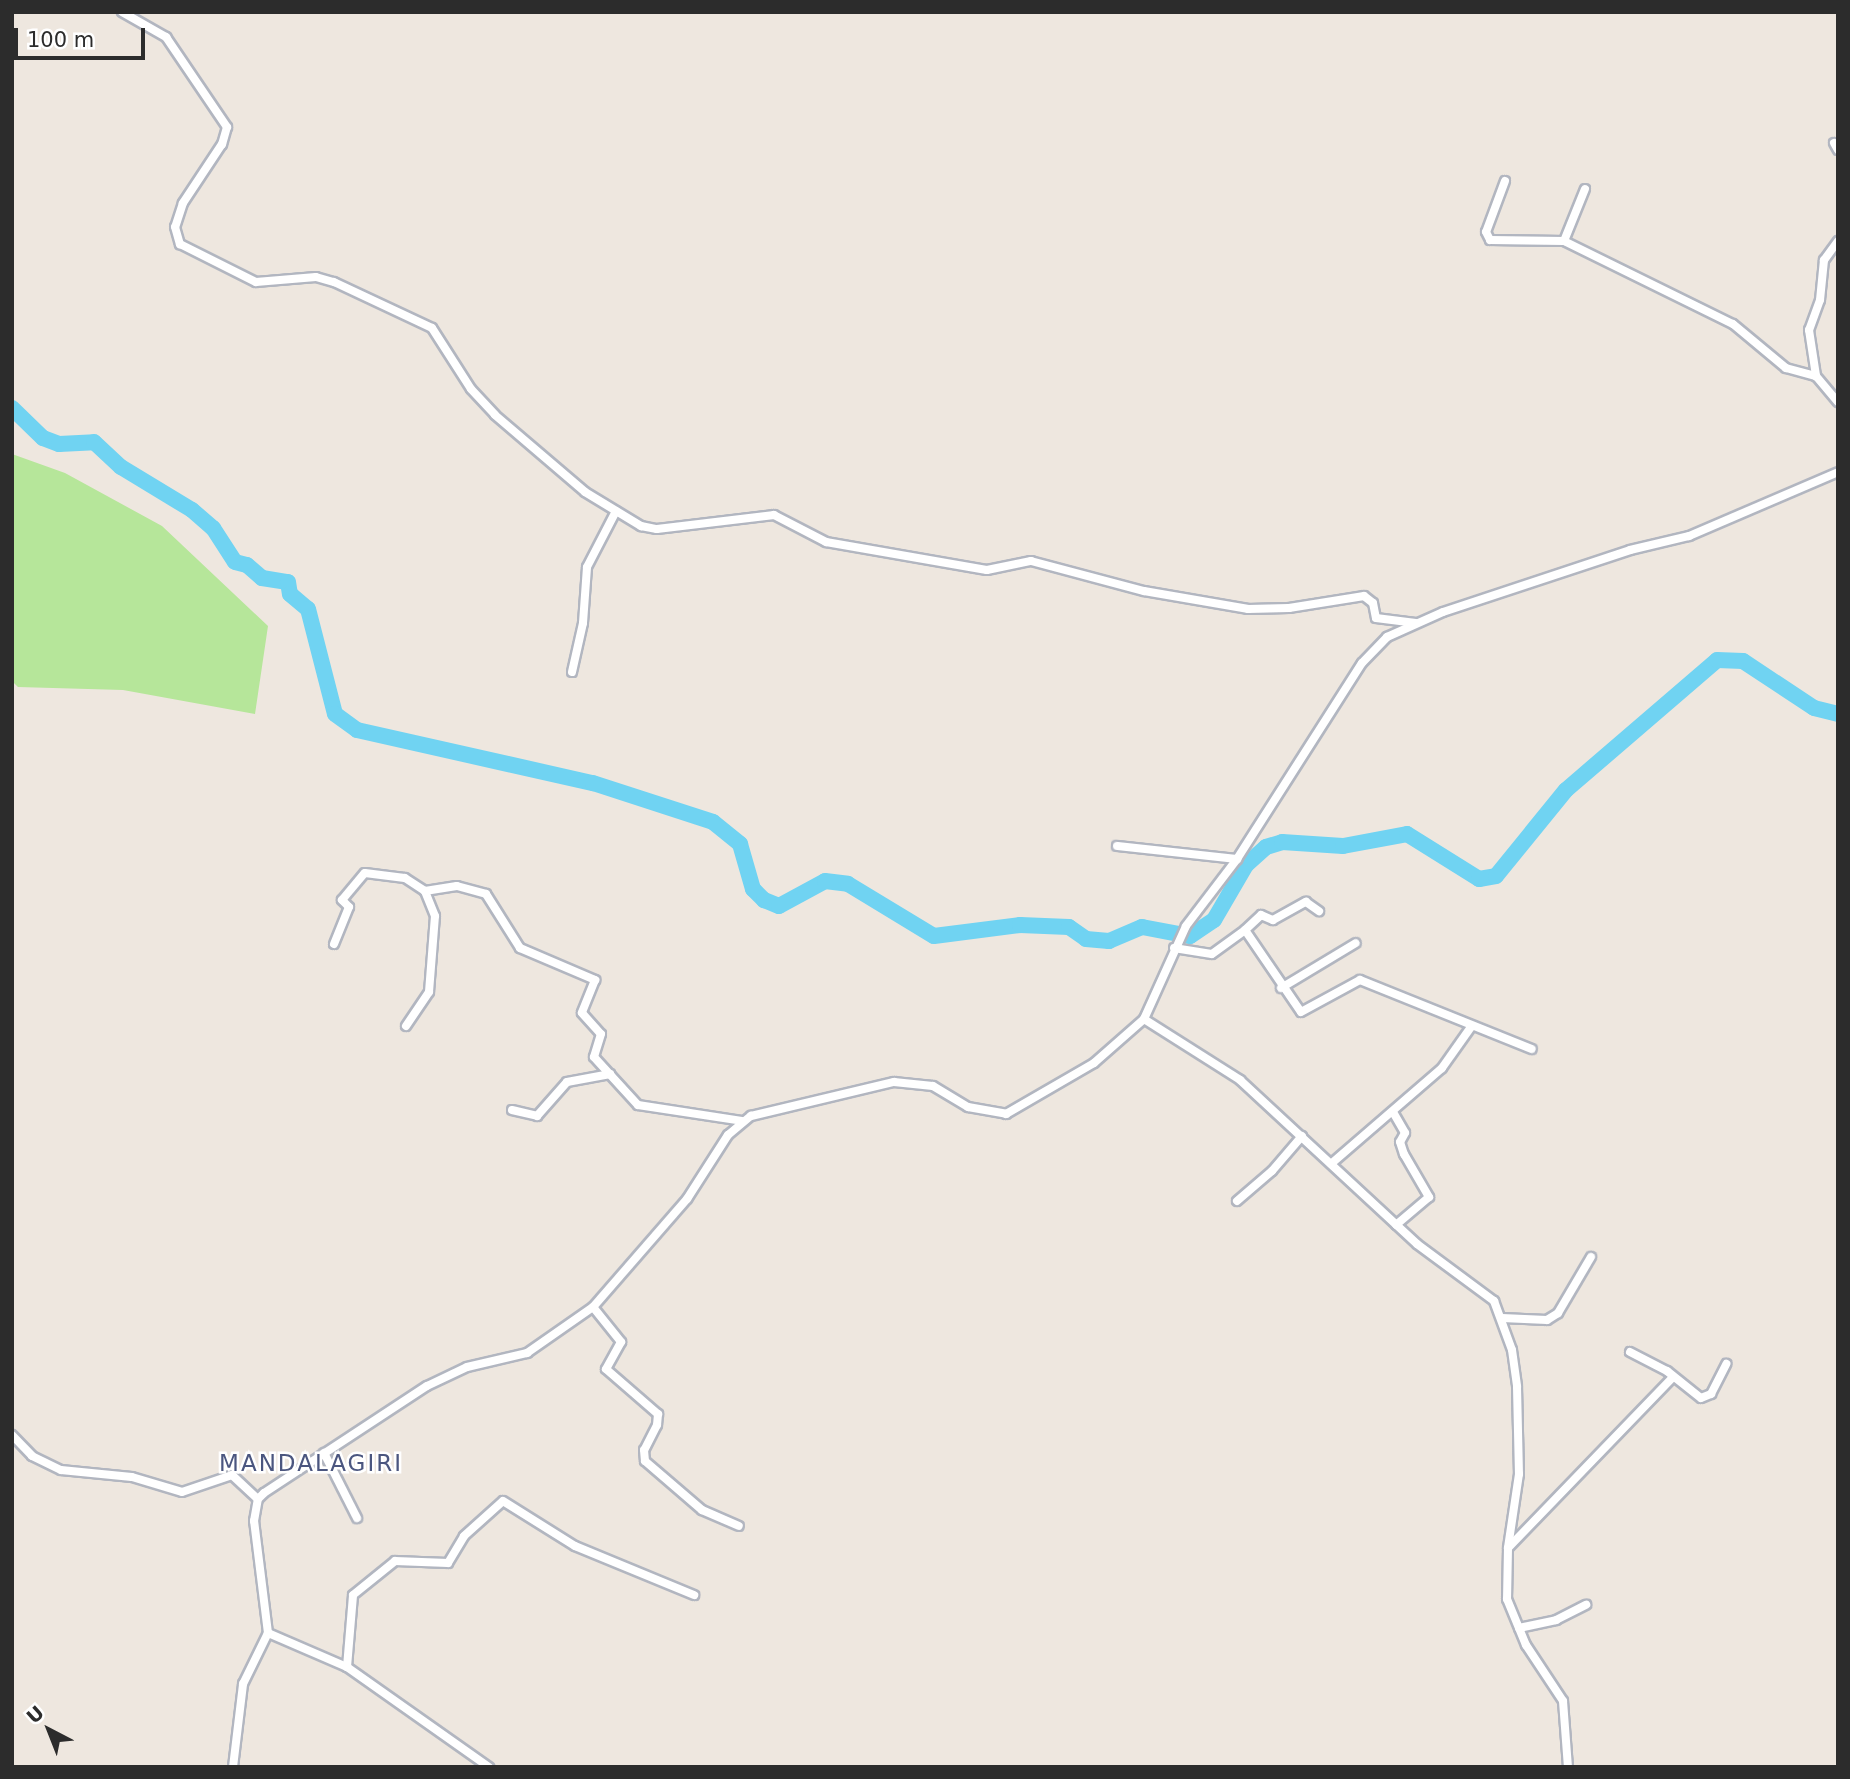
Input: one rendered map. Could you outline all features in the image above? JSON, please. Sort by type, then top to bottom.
[{"type":"street","points":[[122,12],[166,37],[227,127],[222,144],[183,203],[175,227],[180,244],[256,282],[316,277],[334,282],[432,328],[471,389],[495,415],[551,466],[641,526],[657,529],[690,522],[781,516],[826,542],[993,571],[1031,561],[1144,592],[1248,609],[1289,608],[1364,596],[1373,603],[1376,618],[1418,623]]},
{"type":"street","points":[[1505,181],[1488,238],[1496,242],[1564,241],[1725,320],[1786,368],[1816,376]]},
{"type":"street","points":[[1564,241],[1585,189]]},
{"type":"street","points":[[1838,241],[1824,260],[1819,300],[1809,324],[1816,376],[1838,402]]},
{"type":"street","points":[[233,1767],[243,1684],[268,1633],[254,1521],[258,1499],[324,1453],[447,1375],[527,1353],[593,1307],[687,1199],[728,1135],[742,1121],[761,1112],[894,1082],[933,1086],[968,1107],[992,1114],[1016,1112],[1094,1063],[1144,1019],[1175,944],[1186,926],[1237,859],[1368,654],[1387,637],[1418,623],[1630,550],[1689,536],[1838,472]]},
{"type":"street","points":[[572,672],[588,562],[615,511]]},
{"type":"street","points":[[1117,846],[1237,859]]},
{"type":"street","points":[[334,944],[348,907],[342,900],[365,873],[405,878],[425,891],[435,916],[429,992],[407,1026]]},
{"type":"street","points":[[425,891],[457,887],[486,894],[520,948],[595,979],[582,1013],[601,1034],[594,1058],[643,1108],[742,1121]]},
{"type":"street","points":[[1175,944],[1212,954],[1261,915],[1273,920],[1306,902],[1319,911]]},
{"type":"street","points":[[1245,930],[1282,988],[1303,1012],[1352,982],[1365,981],[1471,1027],[1532,1049]]},
{"type":"street","points":[[1282,988],[1356,943]]},
{"type":"street","points":[[1144,1019],[1240,1080],[1396,1225],[1489,1296],[1502,1318],[1512,1350],[1518,1422],[1518,1488],[1508,1549],[1507,1599],[1519,1628],[1563,1701],[1568,1767]]},
{"type":"street","points":[[1332,1163],[1442,1068],[1471,1027]]},
{"type":"street","points":[[512,1110],[537,1116],[567,1082],[610,1074]]},
{"type":"street","points":[[1393,1112],[1405,1133],[1400,1142],[1404,1154],[1429,1197],[1396,1225]]},
{"type":"street","points":[[1237,1201],[1272,1171],[1302,1136]]},
{"type":"street","points":[[1502,1318],[1547,1320],[1558,1313],[1591,1257]]},
{"type":"street","points":[[593,1307],[621,1342],[606,1369],[658,1414],[644,1450],[645,1461],[702,1510],[739,1526]]},
{"type":"street","points":[[1630,1352],[1673,1377],[1690,1394],[1706,1398],[1726,1364]]},
{"type":"street","points":[[1508,1549],[1673,1377]]},
{"type":"street","points":[[12,1435],[32,1456],[61,1470],[132,1477],[182,1492],[232,1475],[258,1499]]},
{"type":"street","points":[[324,1453],[357,1518]]},
{"type":"street","points":[[347,1667],[351,1597],[395,1560],[448,1563],[461,1539],[500,1502],[509,1501],[575,1546],[694,1595]]},
{"type":"street","points":[[1519,1628],[1556,1620],[1586,1605]]},
{"type":"street","points":[[268,1633],[347,1667],[489,1767]]},
{"type":"green space","points":[[12,454],[65,473],[162,526],[268,626],[255,714],[123,690],[18,687],[12,681]]},
{"type":"waterway","points":[[12,408],[43,438],[59,444],[94,442],[121,467],[192,510],[213,528],[235,562],[247,565],[262,578],[288,582],[290,594],[308,609],[335,714],[357,730],[593,783],[713,822],[740,844],[753,889],[764,900],[779,906],[825,881],[848,884],[934,936],[1020,925],[1069,927],[1086,939],[1109,941],[1142,927],[1190,936],[1214,920],[1246,865],[1266,847],[1282,842],[1343,846],[1407,834],[1479,879],[1496,876],[1566,790],[1717,660],[1743,661],[1814,708],[1838,714]]},
{"type":"district","name":"MANDALAGIRI","points":[[311,1463]]}]
